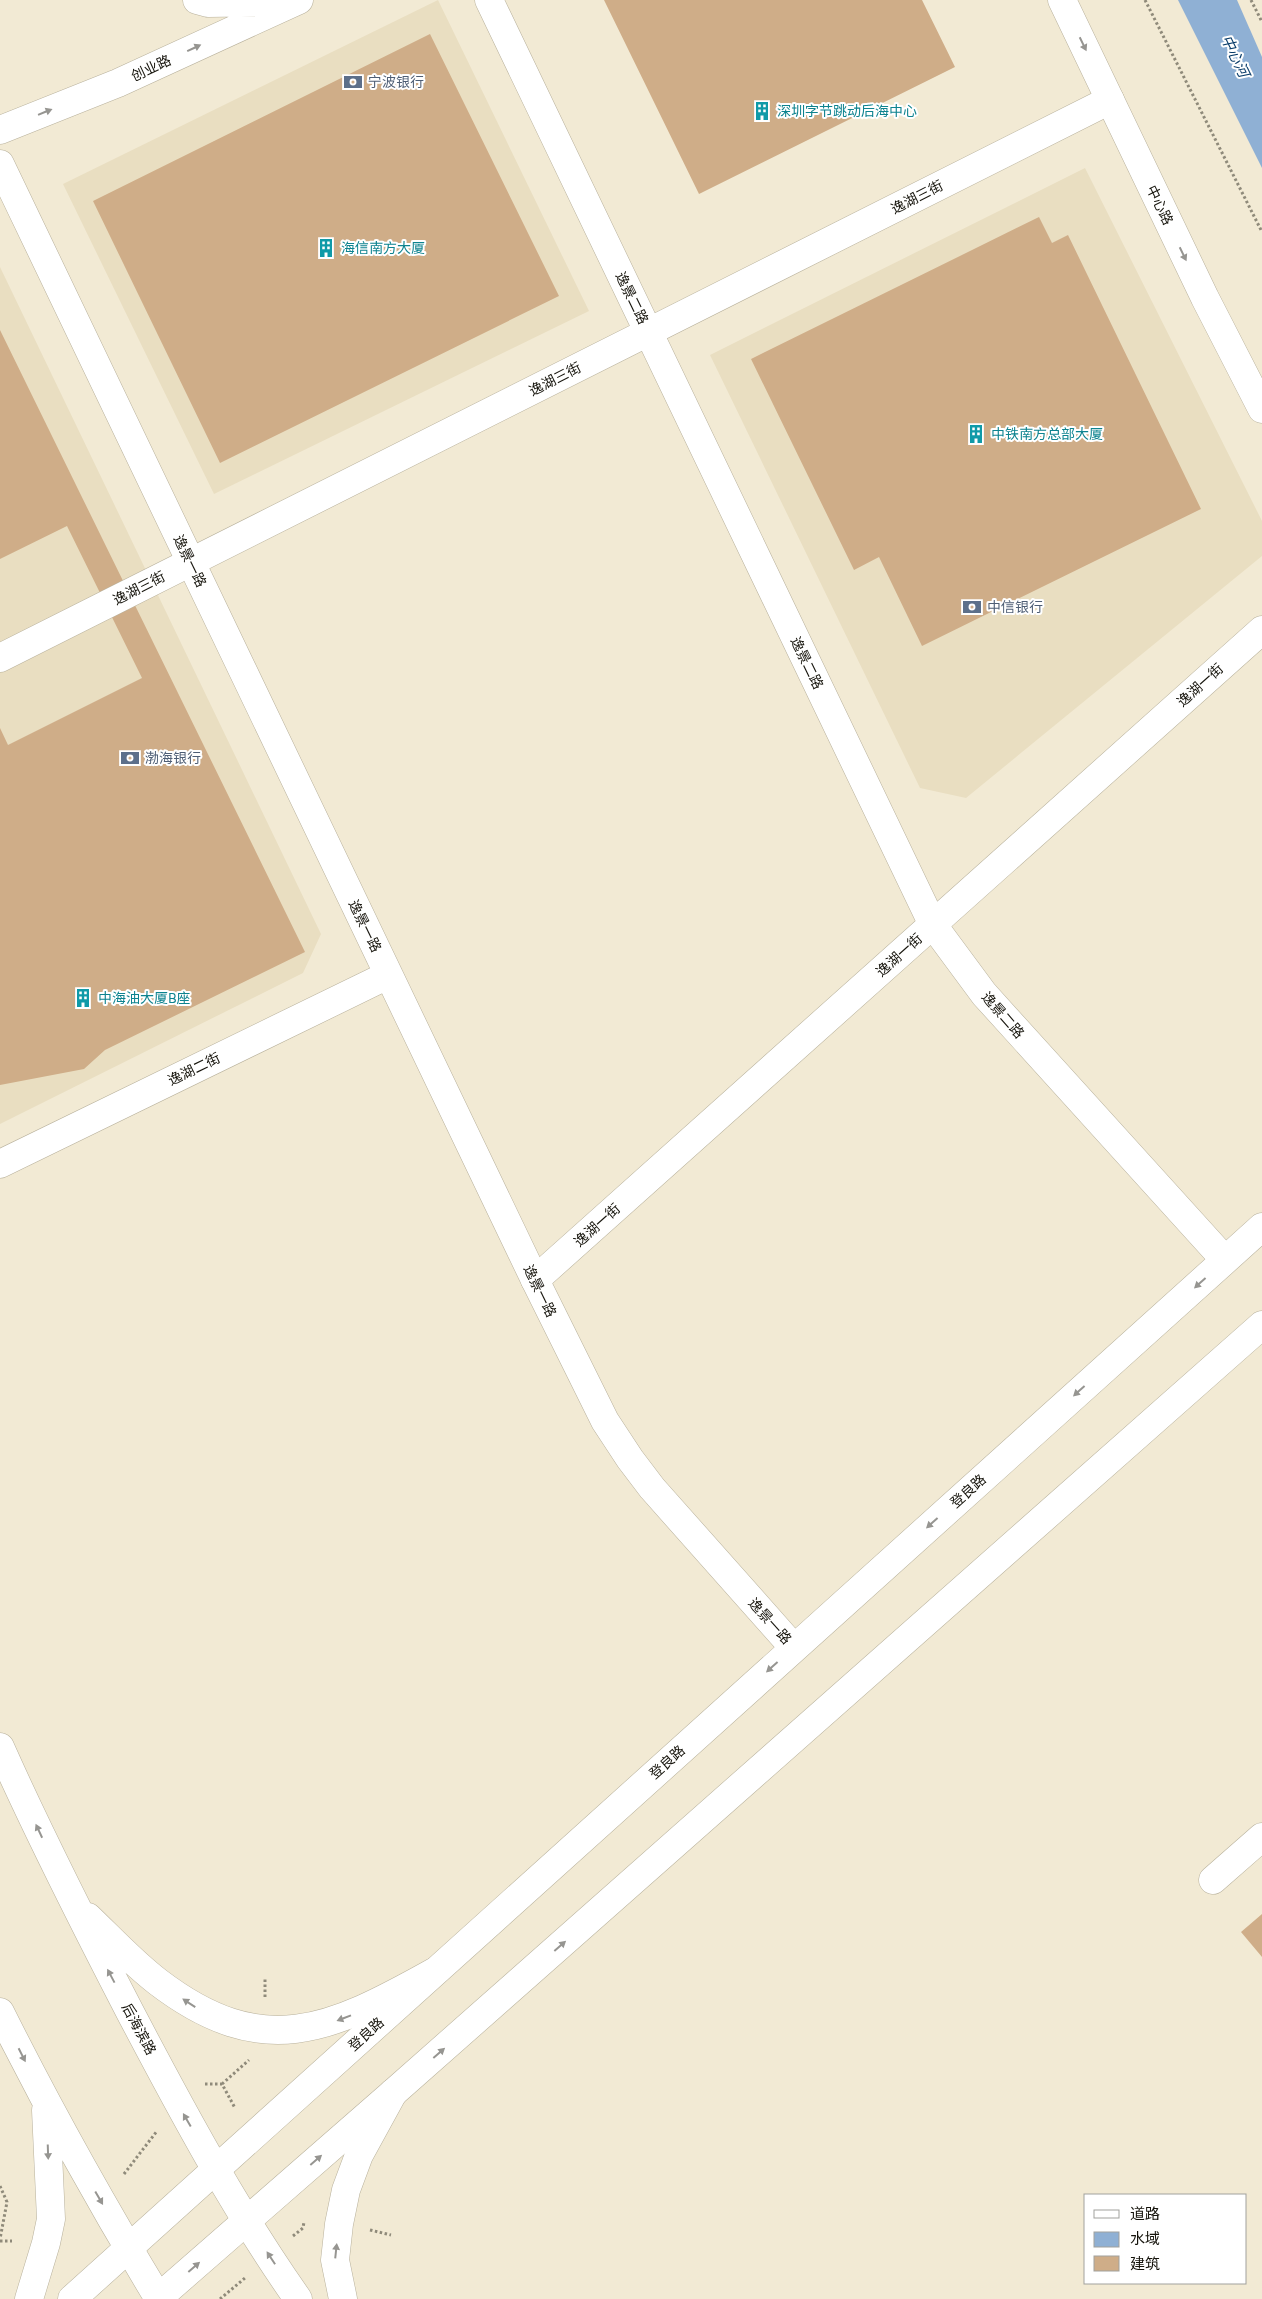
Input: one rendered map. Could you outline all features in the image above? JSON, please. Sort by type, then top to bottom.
[{"type":"street","points":[[197,0],[208,3],[298,1]]},
{"type":"street","name":"逸景二路","points":[[488,0],[933,925],[990,1001],[1224,1260]]},
{"type":"street","name":"中心路","points":[[1062,0],[1213,314],[1262,409]]},
{"type":"street","name":"创业路","points":[[0,130],[118,83],[298,1]]},
{"type":"street","name":"逸湖三街","points":[[0,658],[1110,100]]},
{"type":"street","name":"逸景一路","points":[[0,164],[388,975],[605,1422],[652,1488],[794,1648]]},
{"type":"street","name":"逸湖一街","points":[[535,1280],[1262,630]]},
{"type":"street","name":"逸湖二街","points":[[0,1164],[388,975]]},
{"type":"street","name":"登良路","points":[[72,2299],[1262,1227]]},
{"type":"street","points":[[0,2012],[46,2103],[158,2299],[1262,1325]]},
{"type":"street","name":"后海滨路","points":[[0,1747],[73,1903],[179,2105],[246,2221],[298,2299]]},
{"type":"street","points":[[1213,1880],[1262,1837]]},
{"type":"street","points":[[73,1903],[157,1982],[186,2002],[224,2021],[264,2030],[295,2030],[334,2021],[373,2006],[434,1972]]},
{"type":"street","points":[[343,2299],[335,2260],[338,2224],[346,2190],[359,2155],[393,2093]]},
{"type":"street","points":[[29,2299],[46,2243],[50,2219],[46,2103]]},
{"type":"path","points":[[1145,0],[1262,232]]},
{"type":"path","points":[[1251,0],[1262,22]]},
{"type":"path","points":[[0,2186],[7,2202],[0,2240]]},
{"type":"shaded area","name":"海信南方大厦","points":[[438,0],[589,311],[214,494],[63,184]]},
{"type":"shaded area","points":[[1085,168],[1262,521],[1262,556],[966,798],[920,788],[710,355]]},
{"type":"shaded area","points":[[0,267],[321,934],[303,973],[0,1124]]},
{"type":"water","name":"中心河","points":[[1178,0],[1237,0],[1262,57],[1262,168]]},
{"type":"building","name":"深圳字节跳动后海中心","points":[[604,0],[922,0],[955,67],[699,194]]},
{"type":"building","name":"海信南方大厦","points":[[430,34],[559,296],[220,463],[93,201]]},
{"type":"building","name":"中铁南方总部大厦","points":[[1039,217],[1052,243],[1068,235],[1201,509],[922,646],[879,557],[854,570],[751,359]]},
{"type":"building","points":[[0,330],[305,952],[105,1050],[84,1069],[0,1085],[0,728],[8,745],[142,678],[67,526],[0,559]]},
{"type":"building","points":[[1262,1914],[1262,1957],[1241,1932]]},
{"type":"place","name":"宁波银行","points":[[353,82]]},
{"type":"place","name":"深圳字节跳动后海中心","points":[[762,111]]},
{"type":"place","name":"海信南方大厦","points":[[326,248]]},
{"type":"place","name":"中铁南方总部大厦","points":[[976,434]]},
{"type":"place","name":"中信银行","points":[[972,607]]},
{"type":"place","name":"渤海银行","points":[[130,758]]},
{"type":"place","name":"中海油大厦B座","points":[[83,998]]}]
